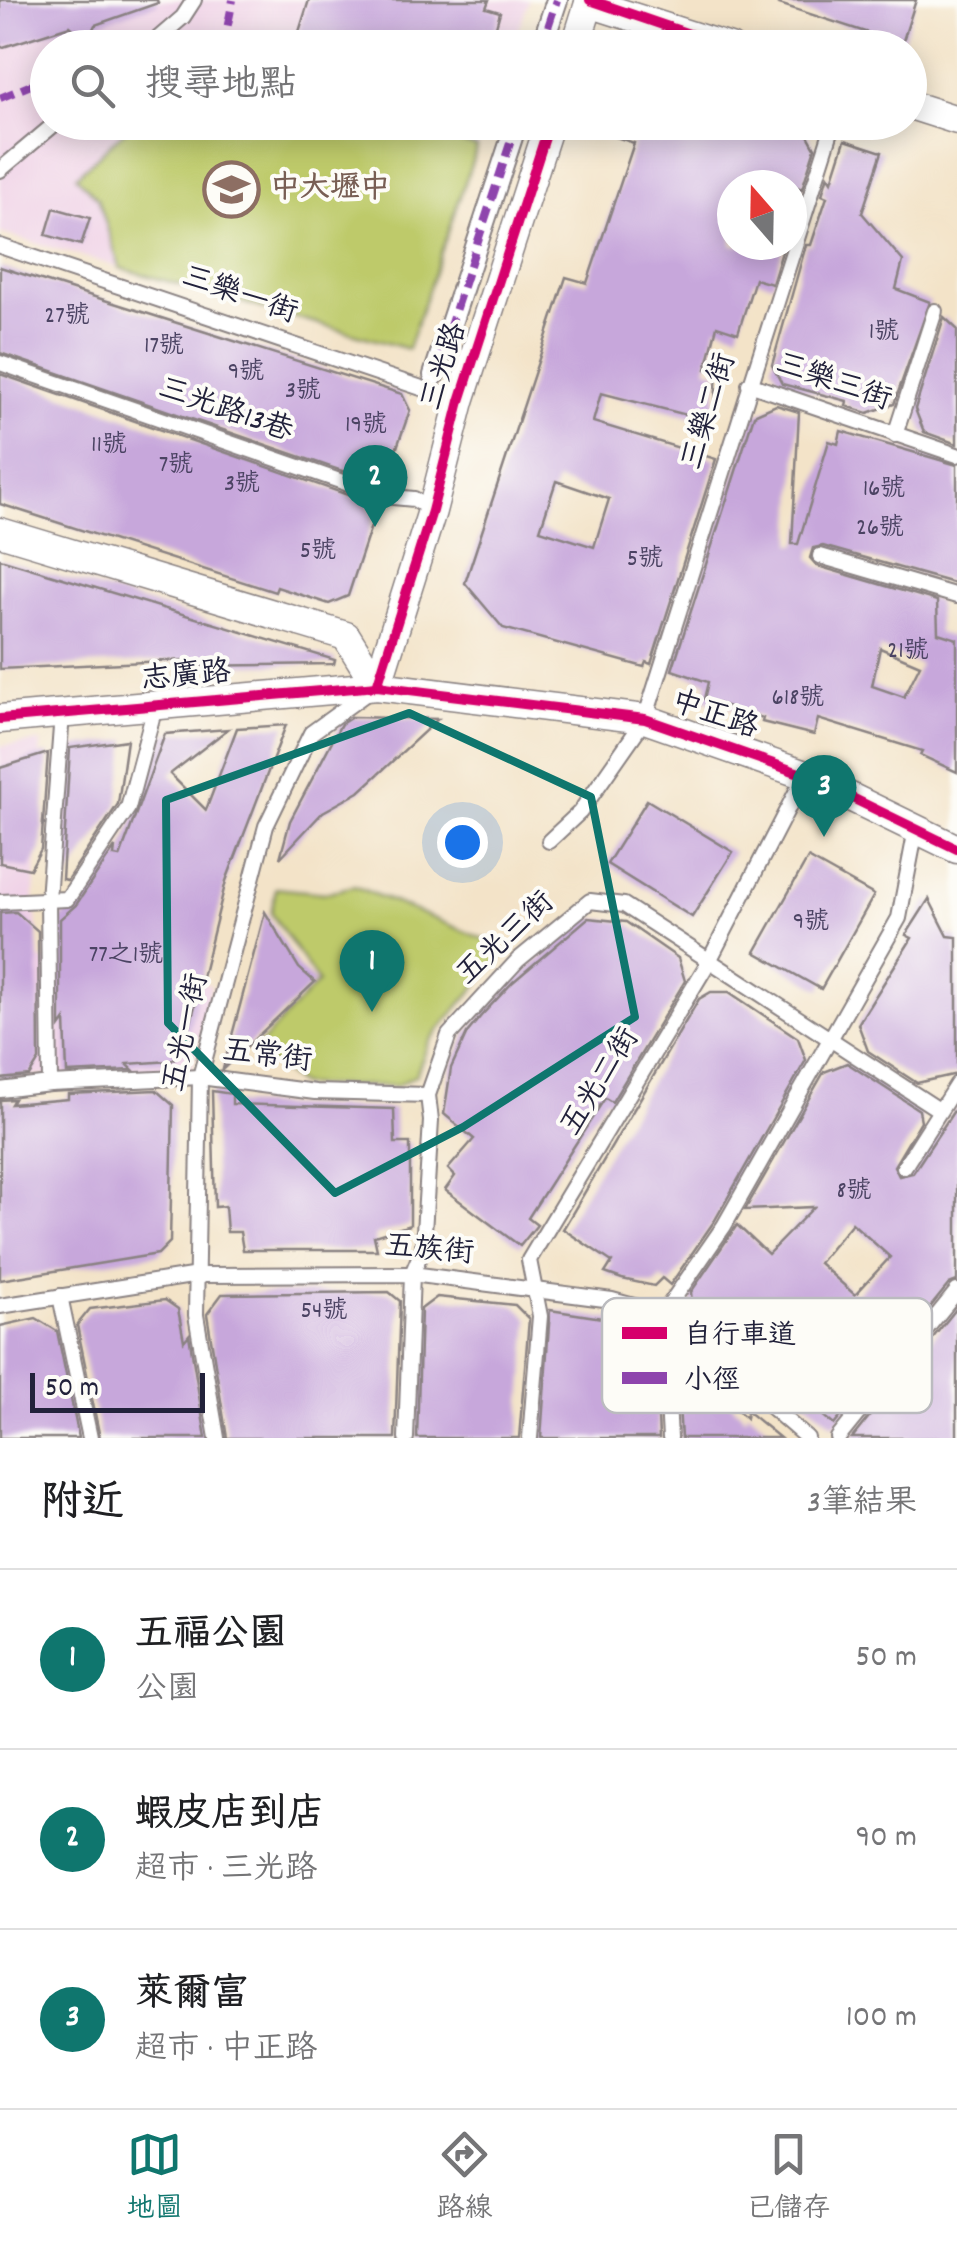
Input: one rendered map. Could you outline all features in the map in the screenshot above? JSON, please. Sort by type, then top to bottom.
[{"type":"street","points":[[547,30],[556,0]]},
{"type":"street","points":[[581,30],[590,1],[676,30]]},
{"type":"street","points":[[927,110],[957,120]]},
{"type":"street","points":[[434,375],[511,140]]},
{"type":"street","name":"三光路","points":[[377,686],[432,511],[460,400],[544,140]]},
{"type":"street","points":[[0,532],[346,636],[377,686]]},
{"type":"street","name":"中正路","points":[[377,686],[645,719],[806,775],[957,850]]},
{"type":"street","name":"志廣路","points":[[0,719],[377,686]]},
{"type":"lane","points":[[169,30],[183,18],[194,0]]},
{"type":"lane","points":[[0,170],[36,140]]},
{"type":"lane","name":"三樂二街","points":[[548,841],[580,812],[645,719],[828,140]]},
{"type":"lane","name":"三樂一街","points":[[0,246],[460,400]]},
{"type":"lane","points":[[895,435],[935,311]]},
{"type":"lane","name":"三光路13巷","points":[[0,363],[383,496],[414,498],[432,511]]},
{"type":"lane","name":"三樂三街","points":[[749,384],[957,455]]},
{"type":"lane","points":[[820,556],[957,596]]},
{"type":"lane","name":"五光一街","points":[[217,1438],[196,1315],[200,1077],[266,826],[311,733],[377,686]]},
{"type":"lane","points":[[0,902],[67,899],[128,808],[154,707]]},
{"type":"lane","points":[[50,1084],[48,899],[62,714]]},
{"type":"lane","name":"五光二街","points":[[530,1438],[538,1292],[529,1260],[708,963],[806,775]]},
{"type":"lane","points":[[674,1298],[724,1226],[899,918],[916,829]]},
{"type":"lane","name":"五光三街","points":[[406,1438],[412,1274],[423,1248],[431,1121],[428,1096],[449,1035],[518,960],[590,900],[624,905],[708,963],[834,1038],[939,1110]]},
{"type":"lane","name":"五常街","points":[[0,1090],[200,1077],[315,1092],[428,1096]]},
{"type":"lane","points":[[904,1167],[957,1084]]},
{"type":"lane","name":"五族街","points":[[0,1306],[198,1276],[412,1274],[602,1299]]},
{"type":"lane","points":[[932,1322],[957,1291]]},
{"type":"lane","points":[[60,1296],[90,1438]]},
{"type":"lane","points":[[669,1413],[670,1438]]},
{"type":"lane","name":"五族街","points":[[776,1413],[805,1438]]},
{"type":"lane","points":[[838,1438],[858,1413]]},
{"type":"highlighted area","points":[[409,713],[591,797],[635,1017],[463,1127],[335,1193],[168,1023],[166,800]]},
{"type":"shaded area","name":"中大壢中","points":[[0,0],[529,0],[518,30],[30,30],[30,140],[480,140],[408,349],[0,233]]},
{"type":"shaded area","points":[[41,742],[34,897],[40,960],[211,985],[192,1070],[0,1077],[0,746]]},
{"type":"green space","points":[[115,140],[453,140],[477,147],[408,349],[120,268],[98,199],[76,176]]},
{"type":"green space","points":[[354,886],[491,942],[505,952],[429,1042],[416,1075],[396,1086],[300,1085],[255,1049],[318,982],[271,913],[276,888],[325,893]]},
{"type":"building","points":[[0,0],[158,3],[95,25],[92,30],[75,30],[70,26],[30,30],[30,39],[0,48]]},
{"type":"building","points":[[309,0],[489,0],[486,8],[500,12],[495,30],[300,30]]},
{"type":"building","points":[[780,0],[916,0],[906,30],[859,30],[779,4]]},
{"type":"building","points":[[625,140],[811,140],[815,148],[807,173],[807,170],[717,170],[717,260],[779,260],[772,284],[755,279],[738,333],[717,326],[706,369],[717,371],[714,422],[601,393],[593,422],[716,459],[651,664],[646,662],[644,667],[503,628],[465,583],[566,277],[587,283],[634,143]],"holes":[[[556,481],[609,499],[594,547],[540,530]]]},
{"type":"building","points":[[845,140],[882,152],[862,213],[903,261],[896,289],[930,302],[894,404],[868,413],[846,406],[847,401],[782,384],[772,365],[802,260],[807,260],[807,245],[811,245],[827,197],[822,195],[828,175],[832,181]]},
{"type":"building","points":[[54,208],[90,218],[81,245],[46,235]]},
{"type":"building","points":[[0,267],[402,394],[410,410],[388,473],[371,481],[0,353]]},
{"type":"building","points":[[944,317],[957,329],[957,444],[924,432],[915,409]]},
{"type":"building","points":[[0,374],[368,502],[374,517],[348,596],[329,604],[277,587],[275,592],[0,504]]},
{"type":"building","points":[[776,405],[799,412],[792,544],[798,544],[829,441],[838,444],[841,431],[957,465],[957,584],[823,546],[813,548],[810,558],[817,566],[937,601],[938,633],[957,639],[957,772],[920,755],[922,751],[818,719],[814,735],[762,722],[763,718],[704,699],[708,682],[672,670],[754,415]],"holes":[[[880,648],[920,665],[904,697],[872,686]]]},
{"type":"building","points":[[0,559],[335,660],[334,664],[186,666],[185,660],[0,669]]},
{"type":"building","points":[[352,717],[438,719],[359,792],[323,812],[280,858],[290,821],[341,724]]},
{"type":"building","points":[[286,725],[226,881],[184,1050],[171,1061],[127,1064],[133,1070],[67,1073],[65,1020],[60,1027],[60,919],[76,905],[115,847],[114,856],[120,857],[165,734],[228,729],[170,774],[206,810],[237,728]]},
{"type":"building","points":[[127,740],[118,804],[67,880],[62,879],[70,748]]},
{"type":"building","points":[[48,753],[41,849],[30,869],[0,863],[0,768]]},
{"type":"building","points":[[647,800],[733,852],[692,917],[607,864]]},
{"type":"building","points":[[808,858],[874,895],[821,989],[755,952]]},
{"type":"building","points":[[929,899],[948,936],[957,937],[957,1074],[917,1083],[868,1051],[858,1024],[912,938],[906,935]]},
{"type":"building","points":[[16,912],[38,931],[39,1060],[29,1076],[0,1079],[0,913]]},
{"type":"building","points":[[265,912],[299,968],[315,982],[223,1069]]},
{"type":"building","points":[[588,918],[626,922],[678,958],[685,981],[612,1102],[605,1098],[528,1218],[537,1225],[520,1246],[445,1190],[455,1176],[448,1169],[474,1139],[444,1114],[451,1068],[467,1033],[481,1016],[513,982]]},
{"type":"building","points":[[711,992],[729,992],[798,1038],[806,1060],[715,1220],[670,1285],[662,1278],[654,1286],[622,1279],[605,1273],[612,1262],[563,1229],[699,999]]},
{"type":"building","points":[[847,1063],[919,1110],[921,1121],[894,1166],[899,1176],[913,1173],[957,1106],[957,1281],[949,1284],[932,1305],[932,1298],[692,1298],[691,1292],[737,1225],[768,1254],[814,1207],[745,1210],[824,1072]],"holes":[[[852,1223],[890,1257],[855,1295],[819,1263]]]},
{"type":"building","points":[[156,1090],[173,1105],[170,1242],[158,1254],[0,1280],[0,1100],[14,1099],[11,1104],[68,1099],[68,1094]]},
{"type":"building","points":[[212,1091],[232,1094],[232,1104],[394,1109],[395,1143],[410,1143],[410,1225],[374,1236],[377,1250],[243,1250],[240,1232],[227,1232],[225,1206],[215,1207]]},
{"type":"building","points":[[389,1292],[400,1301],[395,1438],[227,1438],[207,1314],[222,1294]]},
{"type":"building","points":[[437,1297],[515,1305],[529,1319],[519,1438],[417,1438],[421,1309]]},
{"type":"building","points":[[165,1300],[178,1309],[184,1341],[189,1335],[206,1438],[100,1438],[77,1325],[90,1309]]},
{"type":"building","points":[[957,1308],[957,1438],[852,1438],[872,1413],[932,1413],[932,1339]]},
{"type":"building","points":[[550,1310],[602,1318],[602,1413],[658,1413],[659,1438],[541,1438]]},
{"type":"building","points":[[36,1318],[57,1331],[79,1438],[0,1438],[0,1326]]},
{"type":"building","points":[[680,1413],[741,1413],[746,1418],[749,1413],[780,1438],[681,1438]]},
{"type":"building","points":[[820,1413],[844,1413],[834,1425]]},
{"type":"marked path","points":[[227,30],[233,0]]},
{"type":"marked path","points":[[547,30],[557,0]]},
{"type":"marked path","points":[[0,98],[30,86]]},
{"type":"marked path","points":[[434,375],[511,140]]},
{"type":"cycle path","points":[[590,0],[678,30]]},
{"type":"cycle path","points":[[377,686],[432,511],[460,401],[544,140]]},
{"type":"cycle path","points":[[0,719],[377,686],[645,719],[805,775],[957,849]]},
{"type":"place","name":"中大壢中","points":[[231,190]]},
{"type":"place","name":"蝦皮店到店","points":[[375,527]]},
{"type":"place","name":"萊爾富","points":[[824,837]]},
{"type":"place","name":"五福公園","points":[[372,1012]]}]
